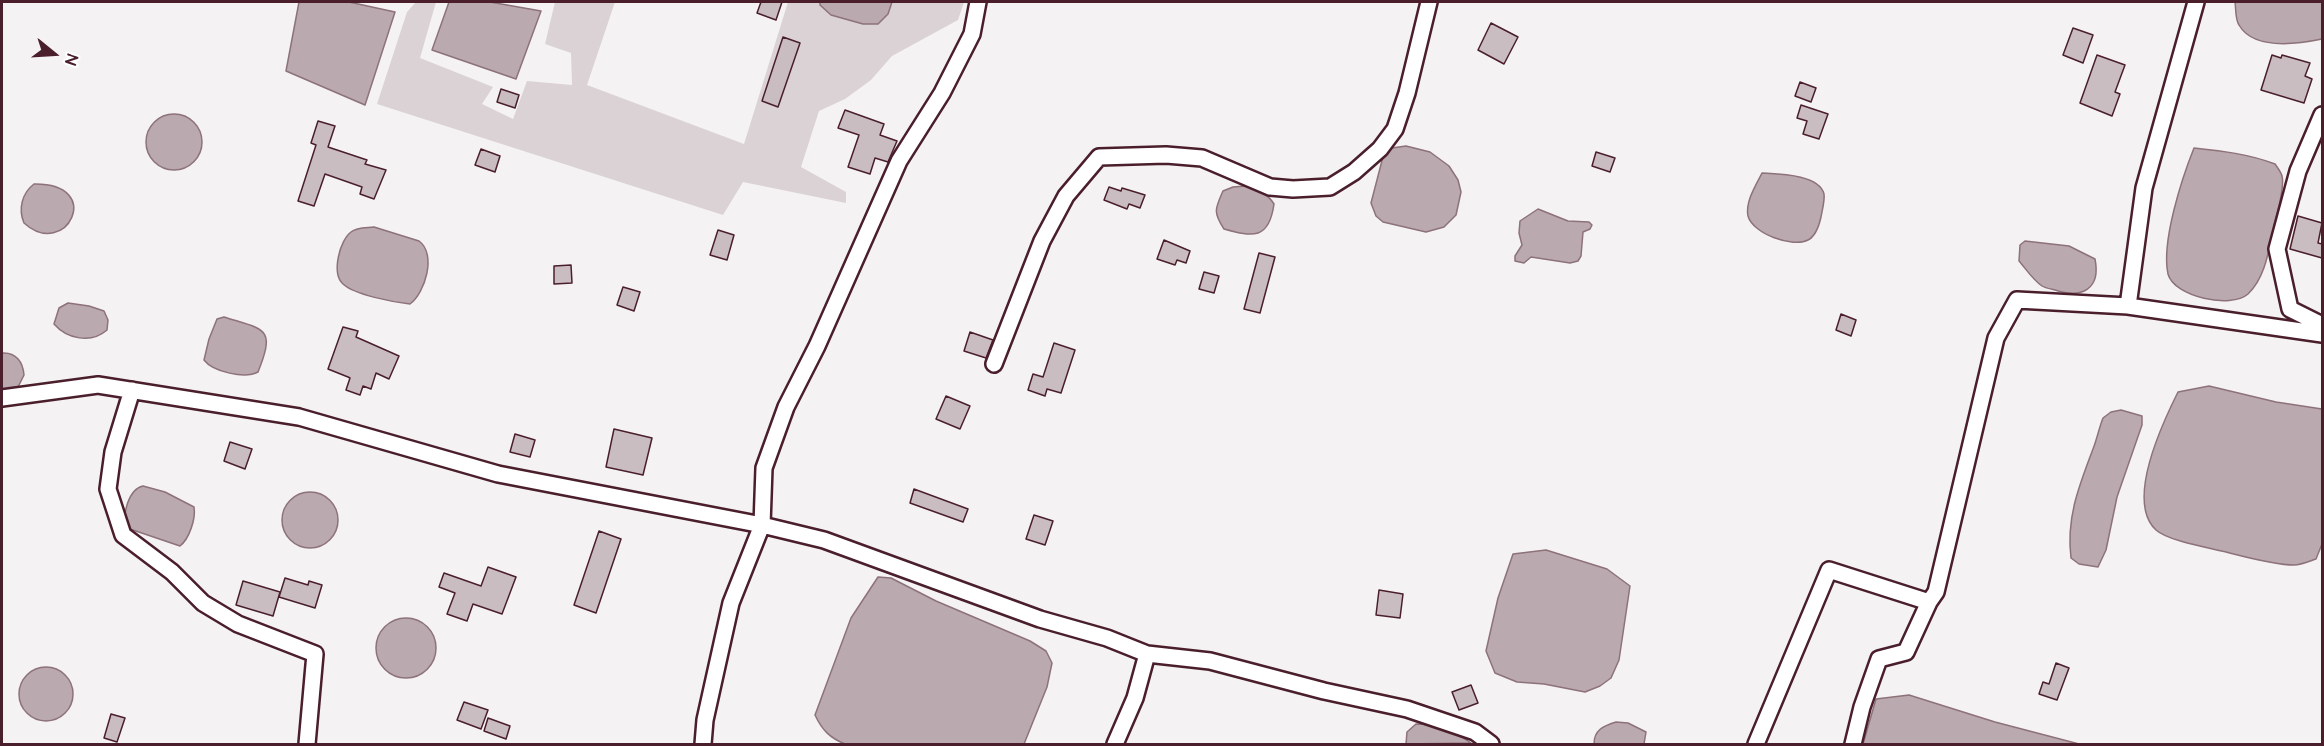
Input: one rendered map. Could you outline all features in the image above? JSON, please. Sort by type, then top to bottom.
[{"type":"street","points":[[703,744],[705,720],[731,603],[762,525],[764,468],[786,407],[818,346],[899,161],[942,93],[972,34],[978,2]]},
{"type":"street","points":[[994,364],[1042,241],[1066,196],[1099,157],[1166,155],[1202,158],[1270,187],[1330,188],[1354,172],[1380,148],[1395,129],[1407,93],[1429,2]]},
{"type":"street","points":[[2128,306],[2144,188],[2196,2]]},
{"type":"street","points":[[2322,115],[2298,171],[2277,249],[2290,309],[2322,325]]},
{"type":"street","points":[[1853,744],[1862,707],[1879,659],[1906,652],[1936,592],[1996,338],[2017,300],[2128,306],[2322,334]]},
{"type":"street","points":[[2,398],[98,385],[299,417],[498,474],[762,525],[824,540],[1040,619],[1107,638],[1147,654],[1210,661],[1324,691],[1407,709],[1475,732],[1491,744]]},
{"type":"street","points":[[132,390],[113,452],[108,489],[123,535],[172,572],[203,603],[238,624],[315,654],[307,744]]},
{"type":"street","points":[[1756,744],[1829,570],[1929,602]]},
{"type":"street","points":[[1115,744],[1135,698],[1147,654]]},
{"type":"shaded area","points":[[299,2],[349,2],[395,12],[365,105],[286,71]]},
{"type":"shaded area","points":[[416,2],[436,2],[420,58],[493,87],[482,104],[513,119],[527,81],[572,85],[571,53],[545,44],[555,2],[615,2],[587,85],[744,144],[788,2],[964,2],[958,20],[892,56],[871,80],[845,99],[819,111],[801,167],[846,192],[846,203],[743,182],[723,215],[377,104],[407,12]]},
{"type":"shaded area","points":[[449,2],[490,2],[541,11],[516,79],[432,50]]},
{"type":"shaded area","points":[[820,2],[892,2],[888,14],[878,24],[863,24],[831,15],[820,5]]},
{"type":"shaded area","points":[[2235,2],[2322,2],[2322,39],[2277,44],[2255,39],[2239,25]]},
{"type":"shaded area","points":[[174,114],[185,116],[194,122],[200,131],[202,142],[200,153],[194,162],[185,168],[174,170],[163,168],[154,162],[148,153],[146,142],[148,131],[154,122],[163,116]]},
{"type":"shaded area","points":[[1406,146],[1430,152],[1449,166],[1458,180],[1461,192],[1456,215],[1444,227],[1426,232],[1383,222],[1376,216],[1371,203],[1385,149]]},
{"type":"shaded area","points":[[2194,148],[2235,153],[2275,164],[2282,176],[2280,201],[2263,271],[2254,287],[2240,298],[2217,300],[2191,294],[2172,282],[2168,274],[2167,245],[2170,228]]},
{"type":"shaded area","points":[[1762,173],[1797,176],[1821,187],[1824,194],[1823,209],[1818,227],[1811,238],[1801,242],[1784,241],[1765,234],[1751,223],[1747,211],[1748,205]]},
{"type":"shaded area","points":[[34,184],[56,187],[69,195],[74,206],[72,217],[65,227],[53,233],[39,232],[24,223],[21,212],[22,202]]},
{"type":"shaded area","points":[[1245,186],[1261,192],[1274,204],[1268,224],[1258,233],[1243,234],[1224,229],[1218,218],[1217,206],[1223,191]]},
{"type":"shaded area","points":[[1538,209],[1568,221],[1589,222],[1592,225],[1590,229],[1583,232],[1581,256],[1578,261],[1570,263],[1531,257],[1524,263],[1515,261],[1515,256],[1522,245],[1519,233],[1520,221]]},
{"type":"shaded area","points":[[374,227],[419,241],[424,247],[427,255],[427,273],[420,291],[410,304],[365,295],[349,288],[339,279],[338,257],[347,236],[356,229]]},
{"type":"shaded area","points":[[2025,241],[2069,246],[2095,259],[2095,278],[2092,284],[2081,292],[2073,293],[2042,286],[2019,261],[2020,245]]},
{"type":"shaded area","points":[[68,303],[104,311],[108,320],[107,330],[94,337],[79,338],[59,329],[54,324],[59,308]]},
{"type":"shaded area","points":[[224,317],[258,328],[263,332],[266,346],[258,372],[245,375],[230,373],[214,368],[204,360],[217,319]]},
{"type":"shaded area","points":[[2,353],[11,354],[18,359],[24,375],[17,389],[2,393]]},
{"type":"shaded area","points":[[2209,386],[2276,402],[2322,409],[2322,544],[2316,559],[2297,565],[2286,565],[2190,544],[2162,534],[2156,530],[2147,517],[2144,500],[2145,482],[2156,441],[2171,405],[2178,392]]},
{"type":"shaded area","points":[[2121,410],[2142,416],[2142,425],[2117,497],[2106,550],[2098,567],[2079,564],[2071,558],[2070,543],[2075,502],[2103,418],[2111,412]]},
{"type":"shaded area","points":[[143,486],[165,492],[194,507],[191,528],[180,546],[127,528],[125,516],[130,497]]},
{"type":"shaded area","points":[[310,492],[321,494],[330,500],[336,509],[338,520],[336,531],[330,540],[321,546],[310,548],[299,546],[290,540],[284,531],[282,520],[284,509],[290,500],[299,494]]},
{"type":"shaded area","points":[[1546,550],[1607,569],[1630,586],[1619,660],[1611,678],[1600,686],[1585,692],[1544,684],[1517,682],[1495,673],[1486,651],[1498,598],[1513,554]]},
{"type":"shaded area","points":[[878,577],[891,578],[936,601],[1030,641],[1046,651],[1052,663],[1047,687],[1024,744],[845,744],[824,729],[815,715],[851,618]]},
{"type":"shaded area","points":[[400,618],[412,618],[423,623],[431,631],[436,648],[434,660],[423,673],[412,678],[400,678],[389,673],[381,665],[376,654],[376,642],[381,631],[389,623]]},
{"type":"shaded area","points":[[41,667],[51,667],[61,671],[69,679],[73,694],[69,709],[61,717],[51,721],[41,721],[31,717],[23,709],[19,699],[19,689],[23,679],[31,671]]},
{"type":"shaded area","points":[[1909,695],[1995,722],[2079,744],[1863,744],[1876,699]]},
{"type":"shaded area","points":[[1616,722],[1628,723],[1646,732],[1644,744],[1594,744],[1594,739],[1600,729]]},
{"type":"shaded area","points":[[1416,724],[1445,729],[1471,743],[1406,744],[1407,732]]},
{"type":"building","points":[[761,2],[782,2],[776,20],[757,13]]},
{"type":"building","points":[[1491,23],[1518,37],[1504,64],[1478,50]]},
{"type":"building","points":[[2073,28],[2093,35],[2083,63],[2063,55]]},
{"type":"building","points":[[783,37],[800,43],[778,107],[762,101]]},
{"type":"building","points":[[2097,55],[2125,65],[2115,92],[2120,94],[2112,116],[2080,103]]},
{"type":"building","points":[[2272,55],[2281,58],[2282,55],[2310,63],[2305,76],[2312,79],[2304,103],[2261,90]]},
{"type":"building","points":[[1800,82],[1816,88],[1811,102],[1795,96]]},
{"type":"building","points":[[501,89],[519,95],[515,108],[497,102]]},
{"type":"building","points":[[1801,105],[1828,114],[1819,139],[1803,134],[1807,121],[1797,118]]},
{"type":"building","points":[[845,110],[884,124],[880,135],[897,141],[888,162],[875,158],[870,174],[848,167],[859,135],[838,128]]},
{"type":"building","points":[[318,121],[335,126],[328,147],[367,160],[365,164],[386,170],[374,199],[360,194],[362,187],[325,174],[314,206],[298,201],[316,145],[311,143]]},
{"type":"building","points":[[481,149],[500,156],[495,172],[475,165]]},
{"type":"building","points":[[1596,152],[1615,158],[1610,172],[1592,166]]},
{"type":"building","points":[[1109,187],[1121,191],[1122,188],[1145,195],[1140,208],[1129,204],[1127,209],[1104,200]]},
{"type":"building","points":[[2298,216],[2322,223],[2318,243],[2322,244],[2322,258],[2290,249]]},
{"type":"building","points":[[718,230],[734,235],[727,260],[710,255]]},
{"type":"building","points":[[1164,240],[1190,251],[1186,263],[1177,260],[1175,265],[1157,259]]},
{"type":"building","points":[[1259,253],[1275,257],[1260,313],[1244,309]]},
{"type":"building","points":[[571,265],[572,283],[554,284],[554,266]]},
{"type":"building","points":[[1204,272],[1219,276],[1214,293],[1199,289]]},
{"type":"building","points":[[623,287],[640,292],[634,311],[617,305]]},
{"type":"building","points":[[1841,314],[1856,320],[1851,336],[1836,330]]},
{"type":"building","points":[[343,327],[358,331],[356,337],[399,356],[389,379],[376,373],[371,389],[363,386],[360,395],[346,390],[350,378],[328,369]]},
{"type":"building","points":[[970,332],[993,340],[986,358],[964,351]]},
{"type":"building","points":[[1054,343],[1075,350],[1061,393],[1047,389],[1045,396],[1028,390],[1033,374],[1043,377]]},
{"type":"building","points":[[946,396],[970,406],[960,429],[936,419]]},
{"type":"building","points":[[614,429],[652,438],[643,475],[606,467]]},
{"type":"building","points":[[515,434],[535,440],[530,457],[510,452]]},
{"type":"building","points":[[230,442],[252,449],[245,469],[224,461]]},
{"type":"building","points":[[914,489],[968,509],[963,522],[910,503]]},
{"type":"building","points":[[1034,515],[1053,521],[1045,545],[1026,539]]},
{"type":"building","points":[[599,531],[621,539],[596,613],[574,605]]},
{"type":"building","points":[[488,567],[516,577],[502,614],[473,604],[467,621],[447,614],[455,593],[439,587],[444,573],[481,586]]},
{"type":"building","points":[[285,578],[308,585],[309,581],[322,585],[315,608],[279,597]]},
{"type":"building","points":[[243,581],[280,592],[273,616],[236,605]]},
{"type":"building","points":[[1379,590],[1403,594],[1400,618],[1376,615]]},
{"type":"building","points":[[2056,663],[2069,668],[2057,700],[2039,694],[2043,682],[2049,684]]},
{"type":"building","points":[[1471,685],[1478,703],[1459,710],[1452,692]]},
{"type":"building","points":[[464,702],[488,710],[481,729],[457,720]]},
{"type":"building","points":[[111,714],[125,718],[117,742],[104,738]]},
{"type":"building","points":[[488,718],[510,726],[506,739],[484,731]]}]
